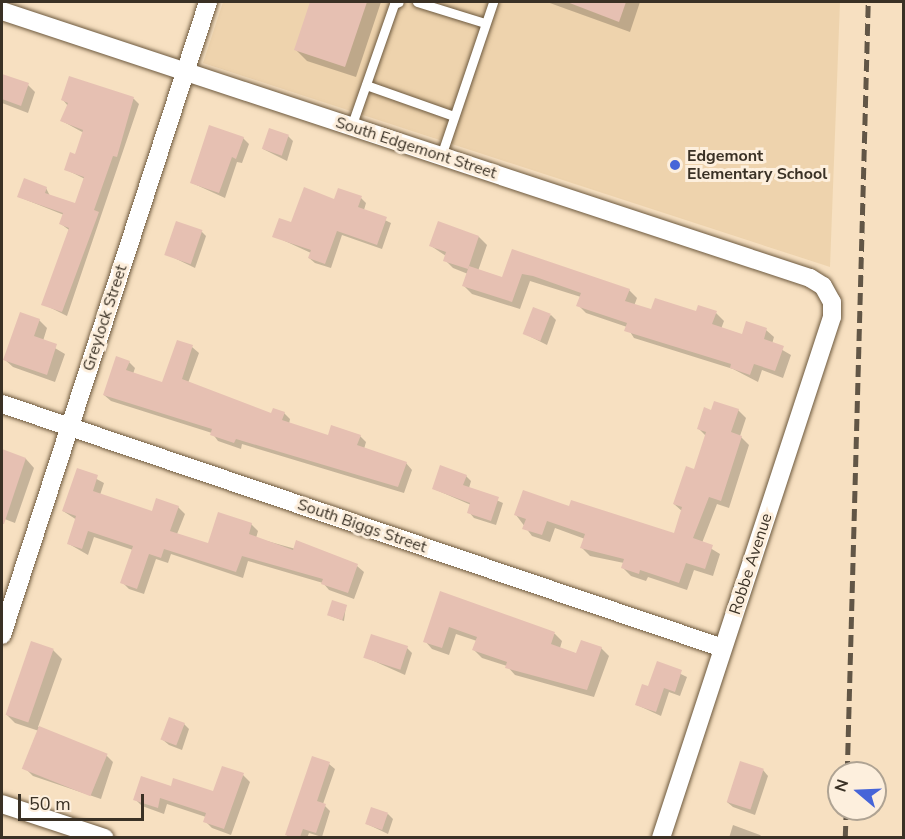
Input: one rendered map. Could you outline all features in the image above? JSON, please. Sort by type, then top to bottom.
[{"type":"street","name":"Greylock Street","points":[[2,635],[208,2]]},
{"type":"street","name":"South Edgemont Street","points":[[2,11],[810,278],[827,291]]},
{"type":"street","name":"Robbe Avenue","points":[[662,837],[832,317],[827,291]]},
{"type":"street","name":"South Biggs Street","points":[[2,404],[723,648]]},
{"type":"street","points":[[2,804],[105,837]]},
{"type":"lane","points":[[351,127],[393,4],[399,2]]},
{"type":"lane","points":[[417,2],[485,23]]},
{"type":"lane","points":[[441,156],[493,2]]},
{"type":"lane","points":[[366,85],[454,116]]},
{"type":"shaded area","name":"Edgemont Elementary School","points":[[223,2],[840,2],[830,267],[203,63]]},
{"type":"building","points":[[310,2],[367,2],[345,67],[294,50]]},
{"type":"building","points":[[567,2],[626,2],[619,22]]},
{"type":"building","points":[[2,74],[29,83],[21,106],[2,99]]},
{"type":"building","points":[[69,76],[134,97],[117,157],[113,156],[94,210],[99,212],[62,312],[41,305],[69,228],[59,224],[63,213],[17,197],[24,178],[47,187],[45,193],[75,203],[84,177],[64,170],[70,152],[75,154],[83,130],[60,121],[68,103],[61,100]]},
{"type":"building","points":[[209,125],[244,137],[236,159],[232,157],[219,193],[190,183]]},
{"type":"building","points":[[269,128],[289,135],[282,156],[262,149]]},
{"type":"building","points":[[304,187],[334,199],[338,188],[362,196],[358,207],[387,217],[377,245],[337,231],[325,264],[308,258],[311,250],[272,237],[279,218],[291,222]]},
{"type":"building","points":[[176,221],[202,230],[191,264],[164,255]]},
{"type":"building","points":[[438,221],[479,236],[468,269],[443,261],[446,252],[429,246]]},
{"type":"building","points":[[512,249],[630,289],[625,301],[651,309],[655,298],[696,311],[698,305],[717,311],[712,324],[742,334],[746,321],[767,328],[764,339],[784,346],[775,371],[754,364],[750,375],[730,368],[731,364],[624,331],[627,323],[576,306],[581,293],[533,276],[522,274],[512,302],[462,286],[469,266],[502,277]]},
{"type":"building","points":[[533,307],[551,314],[540,341],[523,334]]},
{"type":"building","points":[[20,312],[40,319],[34,336],[57,344],[47,375],[3,360]]},
{"type":"building","points":[[177,340],[193,345],[182,379],[271,413],[273,408],[285,412],[282,420],[328,435],[331,425],[361,435],[357,445],[407,462],[398,487],[236,439],[234,443],[210,435],[212,429],[103,395],[116,356],[130,361],[126,370],[162,382]]},
{"type":"building","points":[[714,401],[739,409],[731,432],[742,436],[721,501],[709,497],[693,538],[713,545],[705,569],[686,563],[679,583],[640,570],[639,574],[621,568],[624,559],[580,548],[585,534],[547,521],[542,535],[522,529],[526,519],[514,515],[523,490],[569,506],[571,500],[674,533],[682,507],[673,504],[686,466],[694,469],[706,432],[697,429],[704,407],[711,410]]},
{"type":"building","points":[[2,449],[26,458],[4,524],[2,524]]},
{"type":"building","points":[[440,465],[467,475],[463,485],[499,497],[491,521],[467,513],[470,503],[432,489]]},
{"type":"building","points":[[77,468],[98,475],[93,491],[152,511],[156,498],[179,506],[170,531],[208,543],[218,512],[252,523],[249,534],[293,550],[296,540],[358,564],[348,593],[321,584],[323,579],[242,556],[236,572],[164,549],[161,558],[149,554],[137,589],[120,583],[133,546],[88,531],[82,549],[67,544],[76,516],[62,511]]},
{"type":"building","points":[[440,591],[555,632],[551,644],[576,653],[581,640],[602,647],[587,690],[505,668],[507,662],[472,650],[477,637],[449,627],[442,648],[423,642]]},
{"type":"building","points":[[332,600],[347,605],[342,620],[327,615]]},
{"type":"building","points":[[371,634],[408,646],[400,670],[363,658]]},
{"type":"building","points":[[31,641],[54,649],[28,723],[6,715]]},
{"type":"building","points":[[657,661],[682,670],[675,692],[664,688],[656,712],[635,705],[642,684],[648,686]]},
{"type":"building","points":[[169,717],[185,723],[176,745],[160,739]]},
{"type":"building","points":[[39,726],[108,754],[90,796],[22,769]]},
{"type":"building","points":[[312,756],[330,762],[317,801],[326,804],[316,833],[303,829],[300,837],[285,835]]},
{"type":"building","points":[[740,761],[764,769],[750,810],[727,802]]},
{"type":"building","points":[[222,766],[244,773],[224,829],[203,822],[206,813],[160,798],[158,808],[133,800],[141,776],[171,786],[173,778],[213,791]]},
{"type":"building","points":[[371,807],[388,813],[382,830],[365,824]]},
{"type":"railway","points":[[847,761],[868,2]]},
{"type":"railway","points":[[845,838],[846,821]]},
{"type":"place","name":"Edgemont Elementary School","points":[[675,165]]}]
